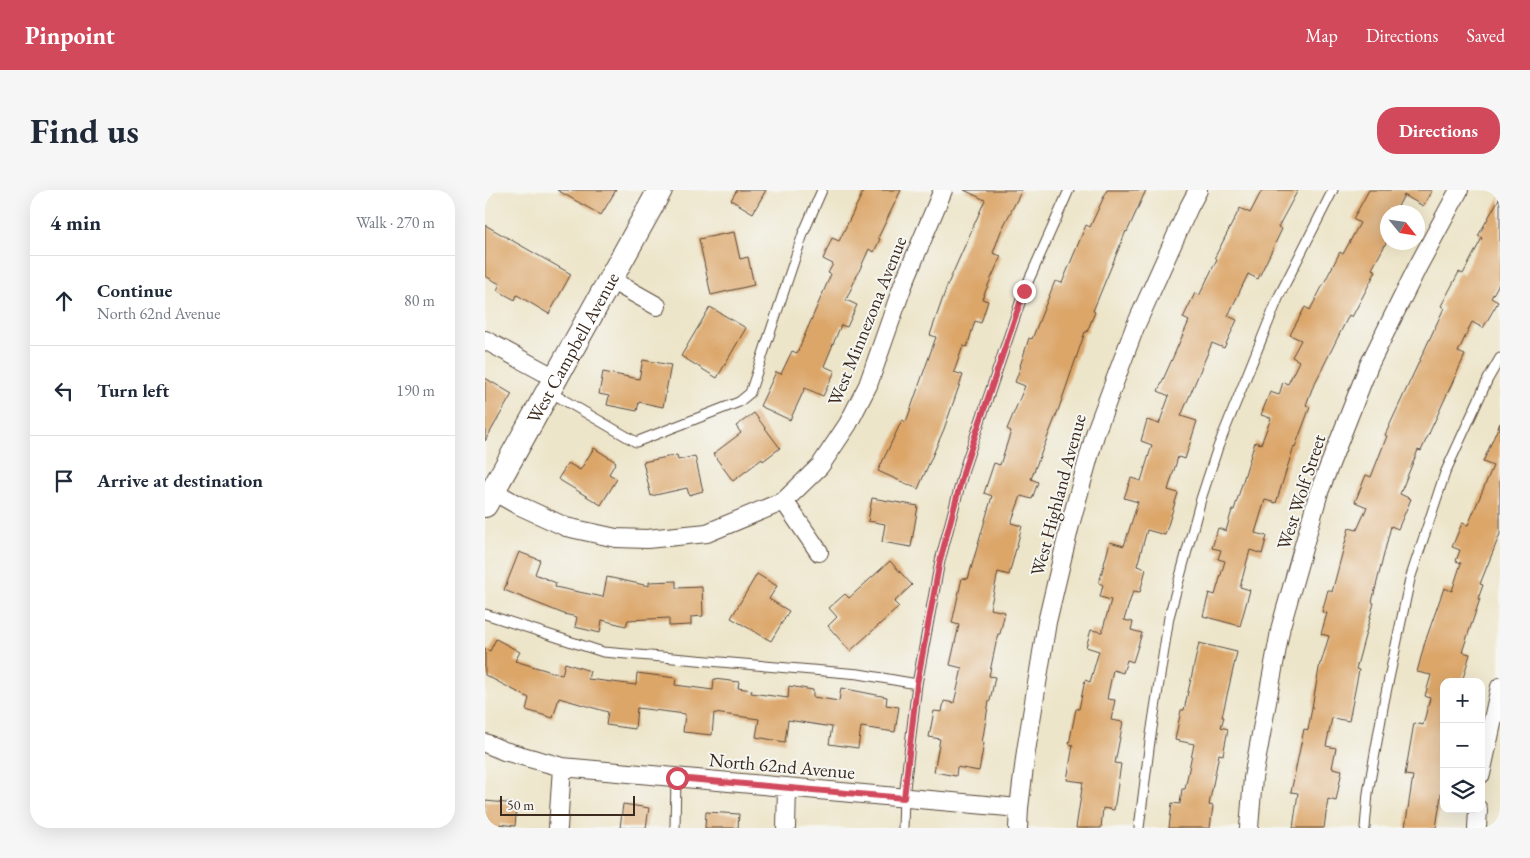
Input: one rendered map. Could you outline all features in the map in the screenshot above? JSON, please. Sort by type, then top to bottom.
[{"type":"street","name":"West Campbell Avenue","points":[[489,498],[660,190]]},
{"type":"street","name":"West Minnezona Avenue","points":[[489,498],[516,504],[566,527],[616,538],[647,539],[707,533],[784,501],[820,466],[848,424],[868,384],[903,285],[943,190]]},
{"type":"street","name":"West Highland Avenue","points":[[1018,828],[1026,751],[1047,622],[1070,525],[1096,431],[1135,327],[1189,207],[1199,190]]},
{"type":"street","name":"West Wolf Street","points":[[1249,828],[1253,778],[1281,626],[1319,492],[1369,365],[1417,268],[1459,190]]},
{"type":"street","points":[[611,280],[657,306]]},
{"type":"street","points":[[485,340],[551,384]]},
{"type":"street","points":[[784,501],[819,552]]},
{"type":"street","points":[[1482,768],[1500,687]]},
{"type":"street","name":"North 62nd Avenue","points":[[485,743],[503,751],[562,767],[1019,808]]},
{"type":"street","points":[[558,828],[562,767]]},
{"type":"street","points":[[787,788],[787,828]]},
{"type":"street","points":[[1477,828],[1479,813]]},
{"type":"lane","points":[[551,384],[637,442],[739,402],[750,393],[803,234],[822,190]]},
{"type":"lane","points":[[903,828],[904,798],[917,684],[940,561],[965,466],[1024,291],[1069,190]]},
{"type":"lane","points":[[1139,828],[1169,617],[1201,499],[1221,438],[1279,296],[1333,190]]},
{"type":"lane","points":[[1365,828],[1368,793],[1383,702],[1411,579],[1445,473],[1488,379],[1500,358]]},
{"type":"lane","points":[[485,614],[603,652],[859,674],[917,684]]},
{"type":"lane","points":[[675,828],[677,778]]},
{"type":"building","points":[[557,190],[616,190],[601,215]]},
{"type":"building","points":[[737,190],[766,190],[753,213],[731,200]]},
{"type":"building","points":[[864,190],[901,190],[878,238],[880,239],[874,252],[869,249],[846,300],[857,305],[847,327],[841,325],[824,366],[835,371],[823,396],[805,388],[790,420],[760,406],[776,372],[781,374],[792,351],[797,353],[831,274],[828,273],[833,264],[823,259],[832,238],[839,241]]},
{"type":"building","points":[[964,190],[1022,190],[1001,231],[993,253],[1001,256],[982,299],[988,301],[981,323],[975,321],[967,347],[963,346],[954,372],[963,375],[944,429],[918,489],[878,471],[902,420],[906,422],[936,337],[930,335],[947,286],[985,200]]},
{"type":"building","points":[[1107,190],[1146,190],[1126,231],[1093,311],[1095,312],[1087,332],[1085,332],[1059,408],[1031,479],[1038,482],[1032,499],[1021,496],[1011,523],[1022,526],[1009,575],[998,572],[990,609],[1005,612],[989,676],[995,677],[989,701],[979,771],[957,767],[956,776],[934,772],[940,739],[929,737],[934,711],[942,712],[944,701],[954,703],[962,668],[950,665],[959,625],[952,623],[962,578],[968,579],[992,496],[984,493],[994,463],[1000,465],[1011,431],[1007,429],[1025,386],[1015,382],[1029,338],[1032,339],[1055,281],[1062,283],[1086,225],[1090,227]]},
{"type":"building","points":[[1262,190],[1298,190],[1278,227],[1282,229],[1258,279],[1248,274],[1228,316],[1237,320],[1224,348],[1212,343],[1181,416],[1197,421],[1185,459],[1178,457],[1168,490],[1178,493],[1165,535],[1147,530],[1137,566],[1146,569],[1140,592],[1133,591],[1124,620],[1133,622],[1131,630],[1142,633],[1133,662],[1127,660],[1123,673],[1113,670],[1107,699],[1115,700],[1111,720],[1123,722],[1115,763],[1121,764],[1114,810],[1103,808],[1101,828],[1076,828],[1083,782],[1067,780],[1073,745],[1069,744],[1076,709],[1079,709],[1085,680],[1090,682],[1099,651],[1086,647],[1091,630],[1102,632],[1111,600],[1100,597],[1103,585],[1099,583],[1110,542],[1124,546],[1138,502],[1124,498],[1131,478],[1141,481],[1152,445],[1141,441],[1147,420],[1159,424],[1169,396],[1158,391],[1189,321],[1183,318],[1195,293],[1199,296],[1217,259],[1215,257],[1240,208],[1250,213]]},
{"type":"building","points":[[1369,190],[1432,190],[1424,205],[1404,195],[1399,205],[1380,205],[1380,250],[1382,250],[1372,269],[1376,271],[1352,317],[1349,315],[1312,389],[1306,405],[1310,407],[1294,446],[1276,503],[1265,500],[1255,533],[1267,536],[1262,554],[1250,550],[1240,587],[1250,590],[1240,626],[1203,616],[1209,593],[1215,595],[1225,561],[1218,559],[1221,550],[1212,548],[1218,528],[1226,531],[1255,442],[1261,444],[1271,418],[1261,415],[1270,392],[1279,395],[1283,382],[1288,384],[1299,361],[1292,357],[1301,340],[1290,335],[1305,307],[1310,310],[1340,252],[1343,254],[1360,223],[1353,219]]},
{"type":"building","points":[[1500,197],[1500,282],[1491,298],[1498,302],[1483,328],[1472,322],[1458,352],[1465,355],[1421,451],[1418,450],[1400,494],[1411,499],[1398,529],[1391,526],[1372,602],[1374,603],[1356,669],[1359,670],[1349,721],[1332,718],[1326,746],[1336,748],[1332,768],[1342,770],[1336,801],[1328,799],[1324,828],[1293,828],[1298,793],[1291,792],[1304,729],[1308,730],[1320,663],[1329,636],[1321,634],[1327,613],[1322,612],[1328,590],[1332,592],[1349,528],[1357,530],[1367,507],[1355,502],[1366,475],[1371,477],[1387,436],[1385,435],[1444,308],[1441,306],[1459,272],[1463,274],[1482,238],[1478,236]]},
{"type":"building","points":[[485,225],[571,274],[549,314],[517,295],[515,300],[497,290],[500,284],[485,276]]},
{"type":"building","points":[[734,232],[740,259],[748,257],[754,285],[711,295],[699,239]]},
{"type":"building","points":[[710,307],[746,328],[717,378],[681,356]]},
{"type":"building","points":[[643,360],[671,365],[663,407],[639,402],[637,411],[607,405],[609,396],[599,394],[603,372],[639,379]]},
{"type":"building","points":[[485,378],[512,394],[485,441]]},
{"type":"building","points":[[754,413],[780,448],[733,481],[713,454],[741,433],[736,426]]},
{"type":"building","points":[[1500,423],[1500,534],[1480,584],[1483,585],[1478,599],[1480,599],[1462,652],[1470,654],[1463,678],[1440,678],[1440,802],[1436,828],[1405,828],[1413,776],[1405,775],[1414,723],[1423,725],[1430,698],[1425,696],[1431,675],[1417,672],[1425,642],[1444,588],[1452,591],[1461,563],[1456,561],[1460,550],[1452,547],[1462,523],[1468,525],[1493,466],[1483,462]]},
{"type":"building","points":[[594,448],[616,462],[609,474],[617,479],[601,505],[558,479],[568,463],[580,470]]},
{"type":"building","points":[[677,455],[678,460],[695,456],[703,491],[689,495],[687,488],[651,496],[643,462]]},
{"type":"building","points":[[872,498],[918,506],[911,547],[882,542],[885,524],[868,521]]},
{"type":"building","points":[[519,552],[540,560],[535,574],[556,583],[555,587],[603,597],[607,577],[649,586],[649,582],[676,581],[676,588],[702,587],[703,616],[691,617],[691,625],[669,626],[669,618],[628,620],[626,626],[602,620],[600,633],[575,627],[577,617],[564,614],[504,590]]},
{"type":"building","points":[[890,561],[912,585],[894,602],[899,607],[850,651],[828,626],[837,617],[829,608],[845,594],[849,598]]},
{"type":"building","points":[[757,574],[777,586],[769,599],[789,611],[771,641],[731,618]]},
{"type":"building","points":[[496,639],[520,652],[515,661],[562,675],[565,663],[590,671],[588,679],[636,685],[637,673],[676,678],[675,685],[713,690],[714,679],[739,682],[738,688],[752,690],[751,693],[788,698],[789,686],[813,690],[813,697],[839,701],[841,688],[887,697],[886,705],[899,707],[895,732],[861,727],[858,748],[829,744],[832,727],[788,720],[785,742],[756,737],[759,719],[714,713],[712,735],[683,732],[685,714],[637,708],[635,729],[606,725],[608,712],[559,698],[553,718],[526,710],[529,698],[485,675],[485,649],[490,651]]},
{"type":"building","points":[[1199,643],[1237,652],[1222,717],[1224,717],[1221,727],[1228,729],[1223,755],[1219,754],[1209,805],[1213,806],[1210,828],[1169,828],[1172,803],[1180,804],[1194,744],[1175,740],[1181,710],[1184,710]]},
{"type":"building","points":[[485,801],[517,804],[515,826],[500,824],[500,828],[485,828]]},
{"type":"building","points":[[623,804],[649,808],[646,828],[620,828]]},
{"type":"building","points":[[706,812],[739,814],[738,828],[705,828]]},
{"type":"route","points":[[677,778],[904,798],[917,684],[940,561],[965,466],[1024,291]]}]
